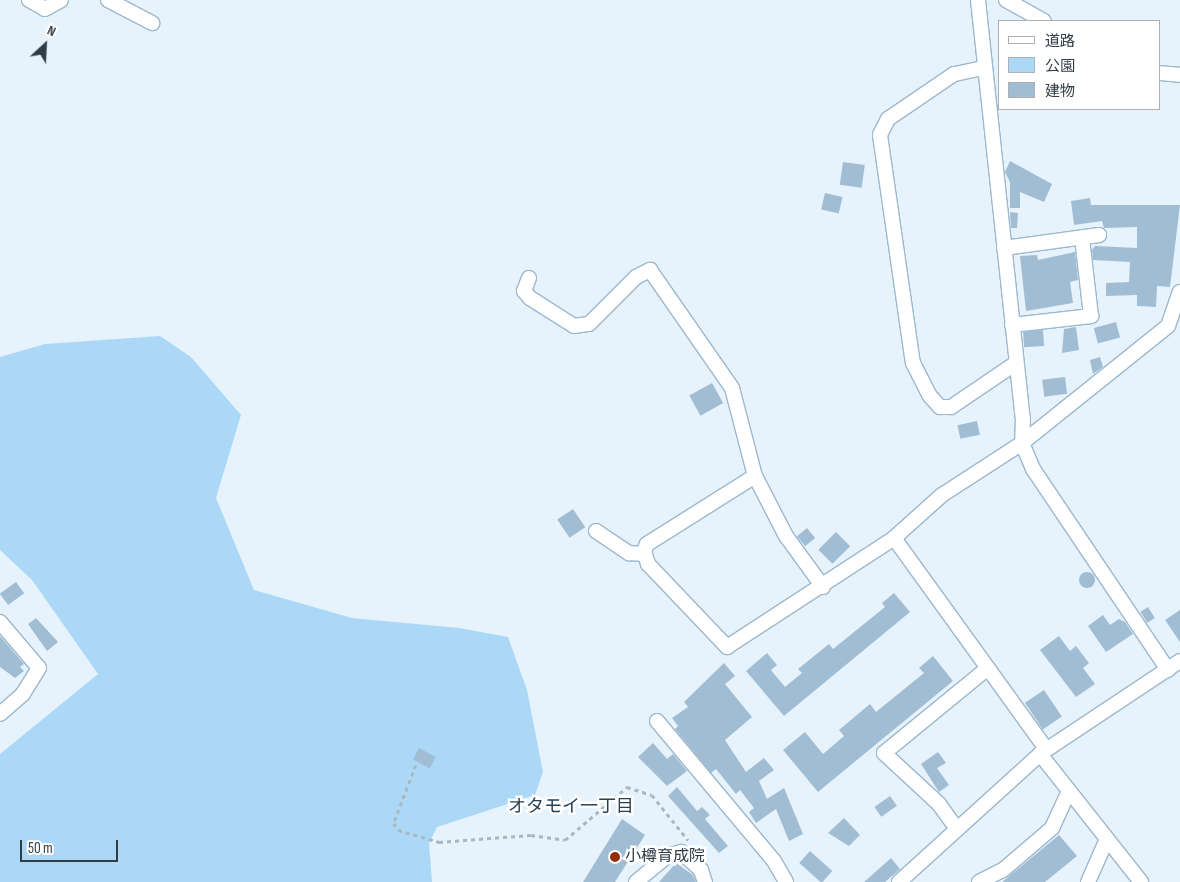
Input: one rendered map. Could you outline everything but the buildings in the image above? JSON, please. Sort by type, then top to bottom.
[{"type":"street","points":[[29,0],[45,8],[61,0]]},
{"type":"street","points":[[108,0],[152,22]]},
{"type":"street","points":[[978,0],[983,68],[1016,363],[1022,443],[1033,469],[1168,670]]},
{"type":"street","points":[[1006,0],[1042,20]]},
{"type":"street","points":[[983,68],[954,74],[888,119],[880,135],[913,363],[930,396],[940,407],[951,407],[1016,363]]},
{"type":"street","points":[[1160,73],[1180,75]]},
{"type":"street","points":[[1004,248],[1099,235]]},
{"type":"street","points":[[1012,325],[1091,316],[1082,238]]},
{"type":"street","points":[[529,278],[524,291],[530,298],[574,326],[589,324],[636,277],[650,270],[732,388],[755,476],[786,536],[823,587]]},
{"type":"street","points":[[755,476],[647,544],[645,554],[648,564],[727,647],[823,587],[894,538],[942,495],[1022,443],[1168,326],[1180,292]]},
{"type":"street","points":[[596,530],[615,546],[645,554]]},
{"type":"street","points":[[894,538],[988,668],[1069,791],[1141,882]]},
{"type":"street","points":[[0,622],[39,668],[23,694],[0,714]]},
{"type":"street","points":[[899,882],[1043,751],[1180,661]]},
{"type":"street","points":[[957,829],[939,804],[884,752],[988,668]]},
{"type":"street","points":[[657,721],[774,860],[786,882]]},
{"type":"street","points":[[979,882],[1003,870],[1052,828],[1069,791]]},
{"type":"street","points":[[1088,882],[1107,839]]},
{"type":"street","points":[[636,882],[666,856],[681,852],[701,870],[705,882]]},
{"type":"path","points":[[416,765],[394,823],[398,830],[439,842],[531,836],[565,840],[627,786],[652,795],[692,846]]},
{"type":"green space","points":[[160,336],[191,357],[241,415],[216,498],[254,590],[352,618],[459,628],[508,637],[527,690],[543,772],[535,795],[437,827],[429,843],[432,882],[0,882],[0,754],[98,674],[32,580],[0,550],[0,357],[45,344]]},
{"type":"place","name":"小樽育成院","points":[[615,857]]},
{"type":"district","name":"オタモイ一丁目","points":[[571,807]]}]
